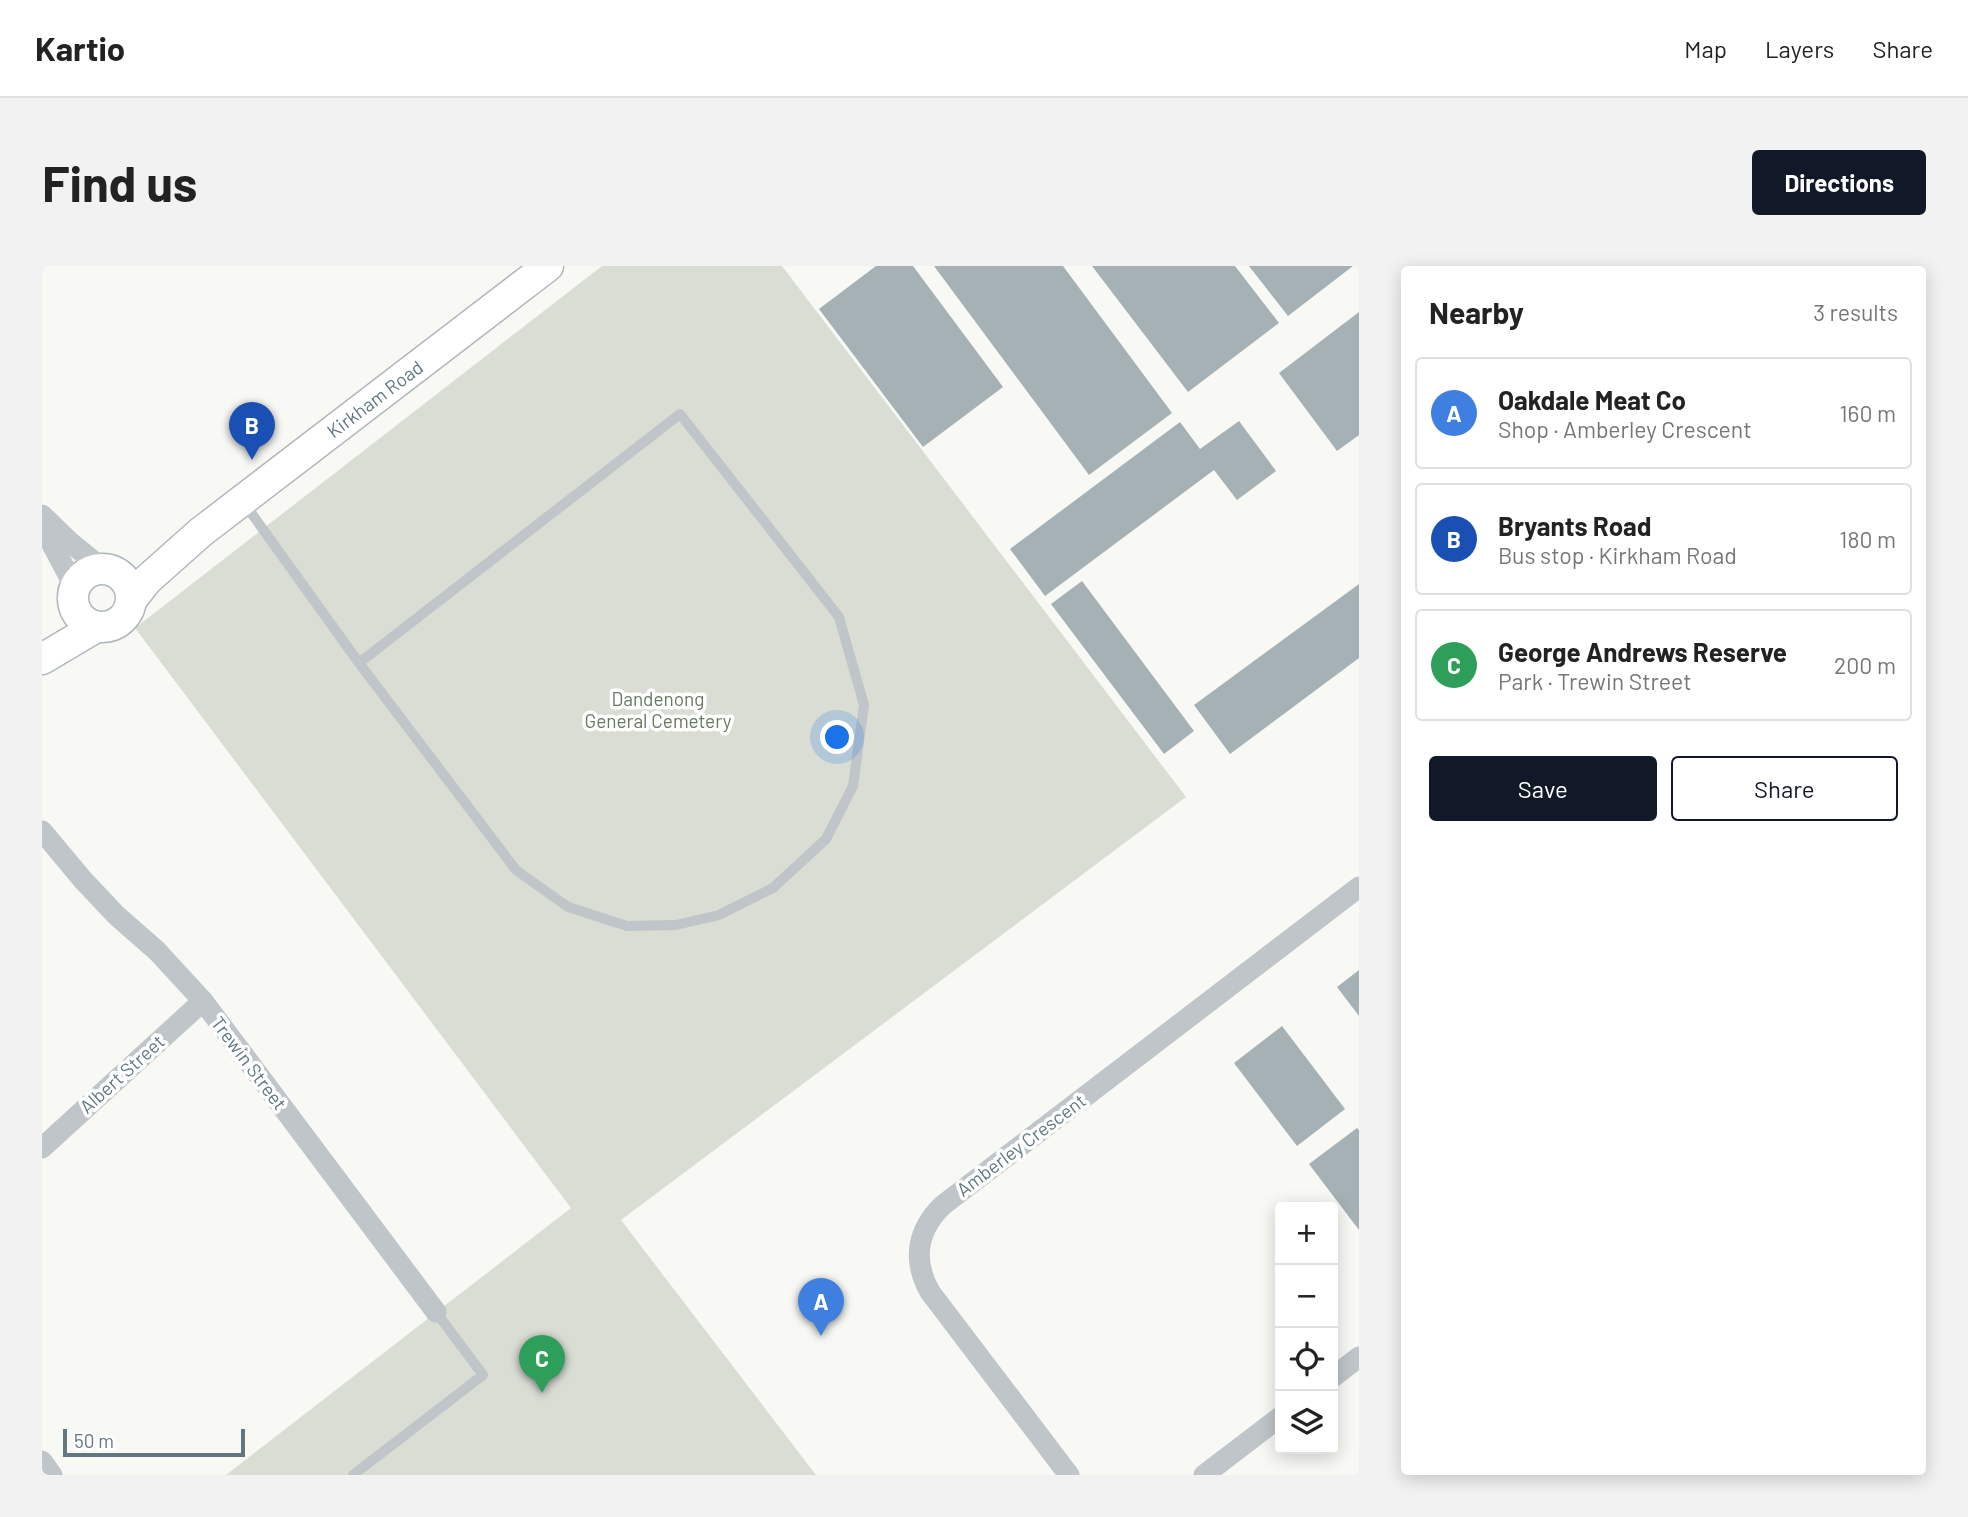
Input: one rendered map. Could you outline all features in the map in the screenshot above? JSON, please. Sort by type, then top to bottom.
[{"type":"street","name":"Kirkham Road","points":[[132,599],[147,580],[201,532],[548,266]]},
{"type":"street","points":[[42,515],[79,550],[128,583],[132,599],[130,608],[120,622],[104,628],[81,619],[74,596],[42,525]]},
{"type":"street","name":"Kirkham Road","points":[[110,570],[201,532]]},
{"type":"street","points":[[42,643],[86,574],[110,570]]},
{"type":"street","points":[[42,659],[96,627]]},
{"type":"street","name":"Trewin Street","points":[[42,831],[116,915],[157,951],[202,1000],[436,1312]]},
{"type":"street","name":"Amberley Crescent","points":[[1069,1475],[929,1292],[920,1269],[919,1244],[922,1233],[943,1205],[1359,887]]},
{"type":"street","name":"Albert Street","points":[[42,1148],[202,1000]]},
{"type":"street","points":[[1338,1373],[1359,1357]]},
{"type":"street","points":[[1205,1475],[1275,1421]]},
{"type":"street","points":[[42,1461],[52,1475]]},
{"type":"lane","points":[[242,500],[359,663],[516,870],[568,907],[627,926],[676,925],[719,915],[773,888],[826,839],[853,786],[864,705],[839,617],[680,414],[359,663]]},
{"type":"lane","points":[[353,1475],[483,1375],[436,1312]]},
{"type":"green space","name":"Dandenong General Cemetery","points":[[602,266],[782,266],[1186,797],[621,1220],[816,1475],[226,1475],[571,1208],[135,628]]},
{"type":"building","points":[[876,266],[913,266],[1003,387],[923,447],[819,309]]},
{"type":"building","points":[[934,266],[1063,266],[1172,413],[1089,475]]},
{"type":"building","points":[[1092,266],[1235,266],[1279,323],[1188,392]]},
{"type":"building","points":[[1249,266],[1353,266],[1288,316]]},
{"type":"building","points":[[1359,312],[1359,435],[1337,451],[1279,373]]},
{"type":"building","points":[[1239,421],[1276,471],[1237,500],[1214,470],[1045,596],[1010,549],[1180,422],[1200,449]]},
{"type":"building","points":[[1082,581],[1194,731],[1164,754],[1051,604]]},
{"type":"building","points":[[1359,584],[1359,658],[1230,754],[1194,705]]},
{"type":"building","points":[[1359,970],[1359,1016],[1337,987]]},
{"type":"building","points":[[1282,1026],[1345,1109],[1297,1146],[1234,1063]]},
{"type":"building","points":[[1357,1128],[1359,1130],[1359,1230],[1338,1202],[1309,1164]]},
{"type":"place","name":"Bryants Road","points":[[252,460]]},
{"type":"place","name":"Oakdale Meat Co","points":[[821,1336]]},
{"type":"place","name":"George Andrews Reserve","points":[[542,1393]]}]
